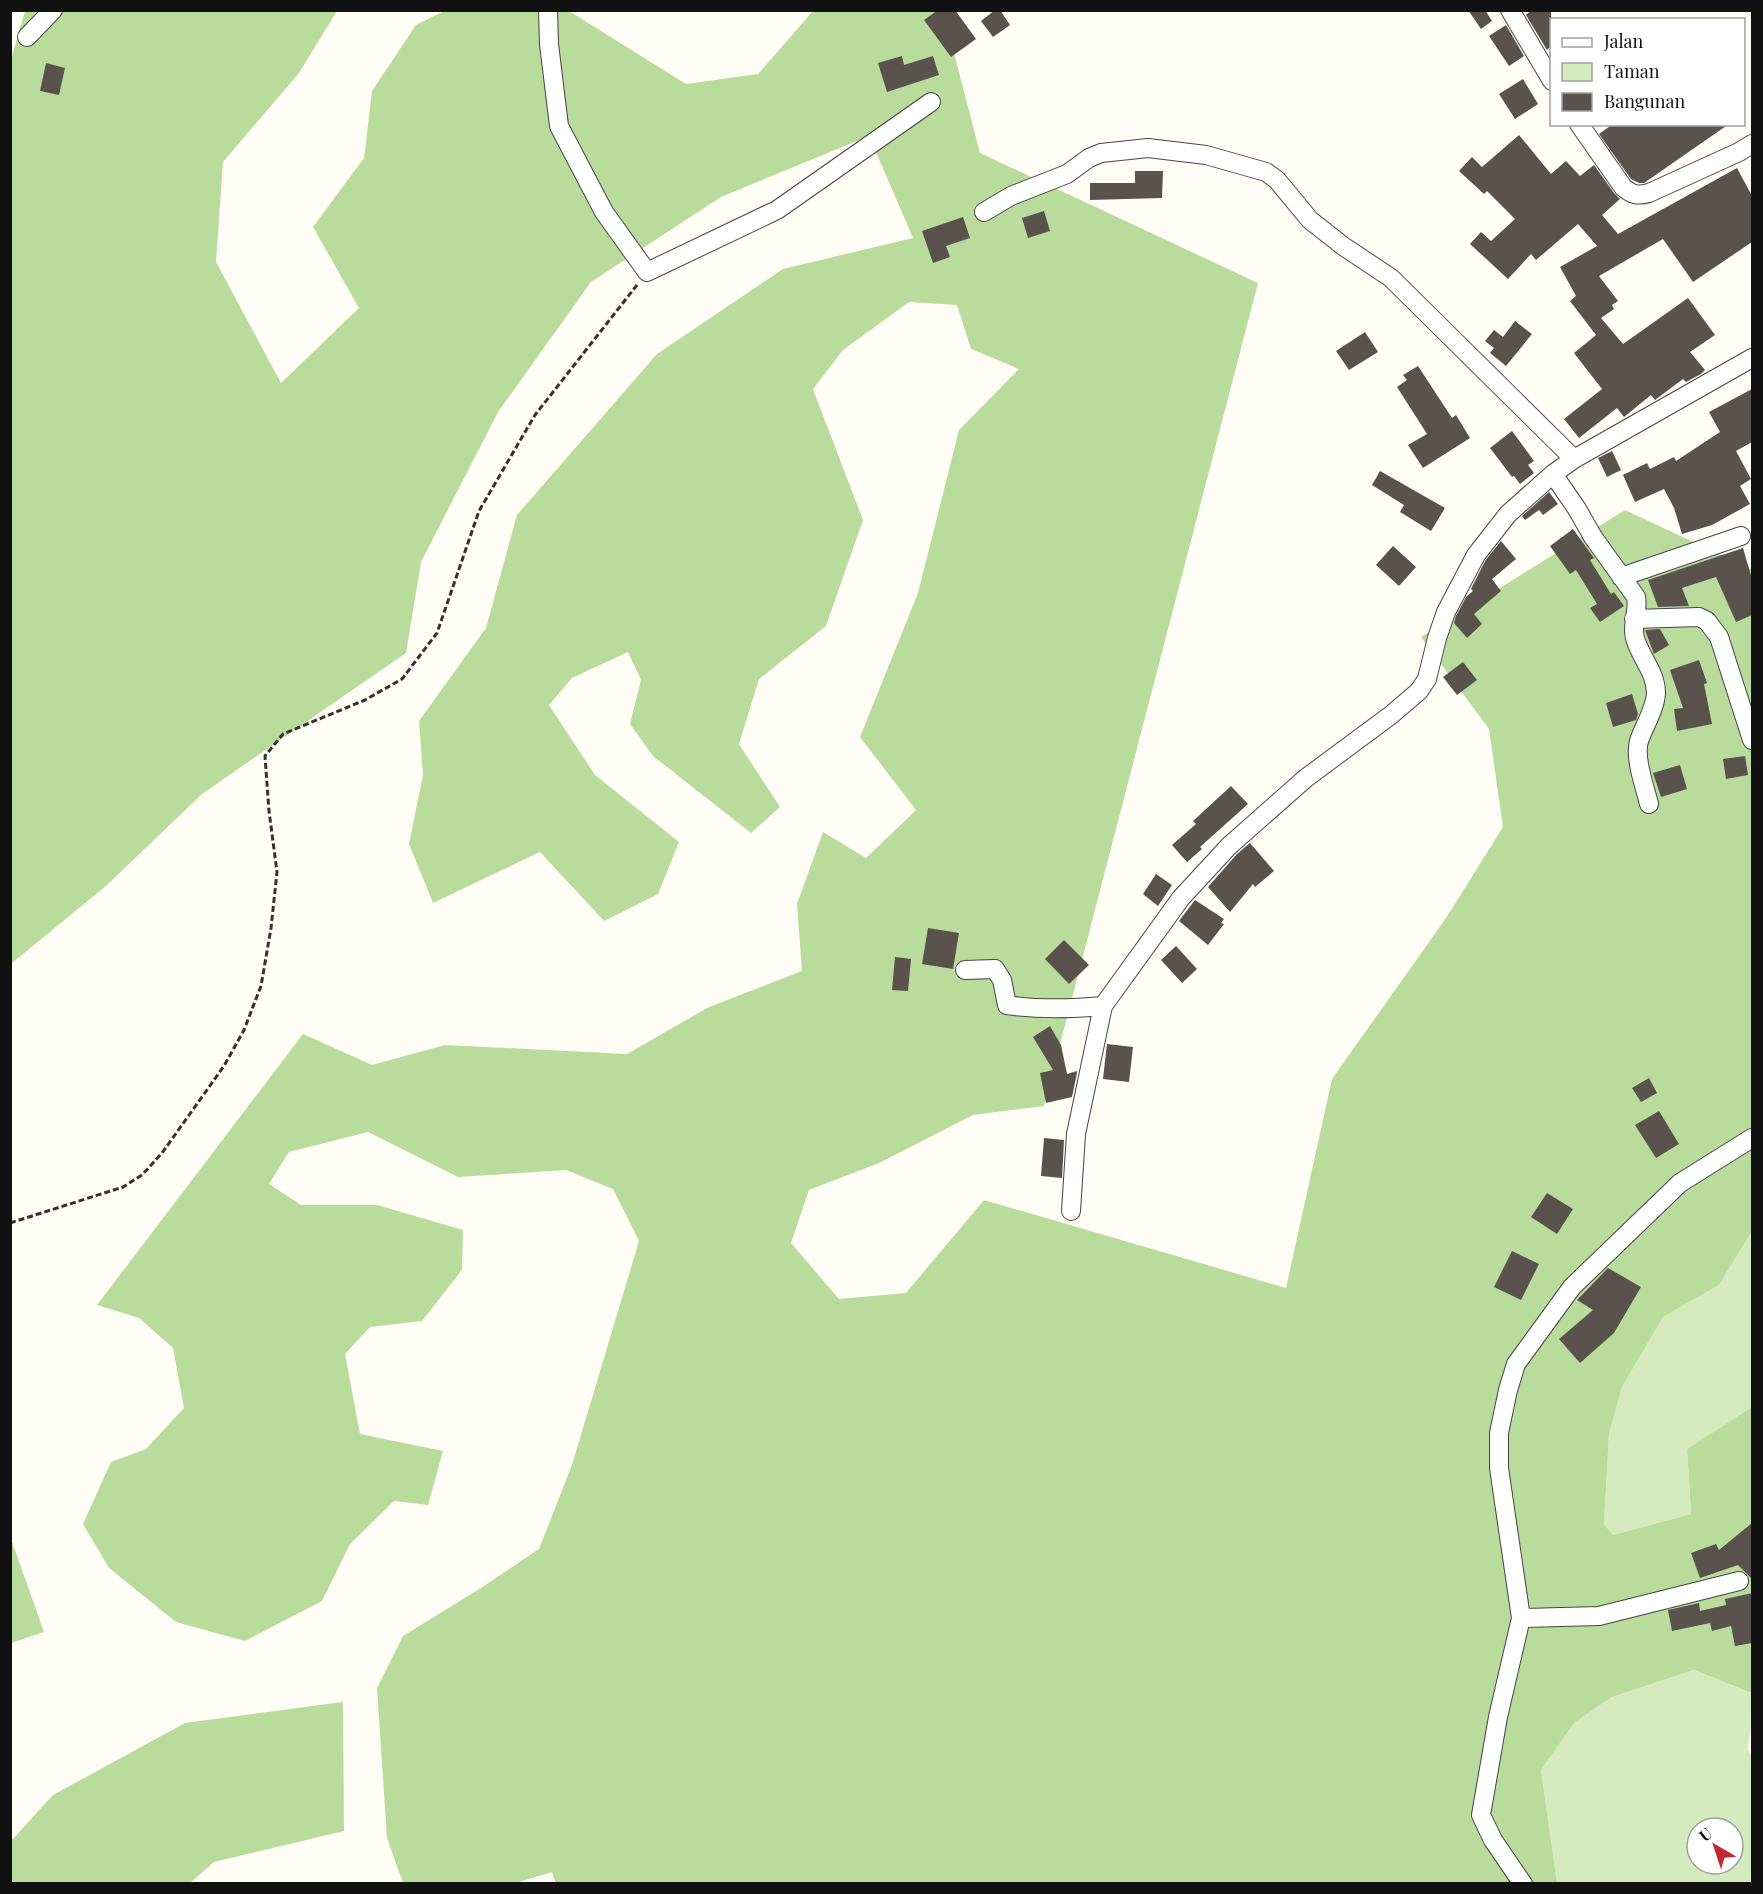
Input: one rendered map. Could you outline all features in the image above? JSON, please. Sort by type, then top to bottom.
[{"type":"street","points":[[27,37],[53,10]]},
{"type":"street","points":[[548,10],[549,44],[559,126],[604,212],[648,272],[777,210],[931,102]]},
{"type":"street","points":[[1510,10],[1550,79]]},
{"type":"street","points":[[1580,126],[1623,187],[1638,196],[1669,184],[1752,144]]},
{"type":"street","points":[[984,212],[1011,196],[1067,174],[1089,158],[1101,153],[1148,148],[1206,155],[1266,172],[1277,180],[1310,220],[1343,246],[1391,278],[1574,459]]},
{"type":"street","points":[[1071,1211],[1076,1134],[1103,1006],[1181,898],[1229,846],[1306,778],[1391,715],[1419,691],[1427,679],[1446,612],[1476,555],[1508,514],[1553,474],[1574,459],[1752,358]]},
{"type":"street","points":[[1553,474],[1593,537],[1636,597],[1635,641],[1651,670],[1656,691],[1655,701],[1638,743],[1637,752],[1649,804]]},
{"type":"street","points":[[1622,577],[1741,536]]},
{"type":"street","points":[[1634,619],[1699,617],[1707,621],[1719,637],[1752,740]]},
{"type":"street","points":[[965,970],[995,969],[1002,980],[1007,1005],[1065,1009],[1103,1006]]},
{"type":"street","points":[[1523,1884],[1493,1840],[1481,1815],[1498,1717],[1521,1618],[1499,1468],[1499,1433],[1508,1390],[1516,1365],[1572,1287],[1680,1183],[1752,1138]]},
{"type":"street","points":[[1521,1618],[1599,1616],[1739,1581]]},
{"type":"path","points":[[10,1223],[123,1187],[142,1175],[162,1153],[224,1066],[244,1030],[261,986],[271,928],[277,872],[265,756],[283,734],[365,700],[402,679],[437,633],[479,511],[535,416],[648,272]]},
{"type":"green space","points":[[25,11],[337,11],[299,73],[223,162],[216,262],[281,383],[359,308],[313,227],[364,158],[372,91],[416,25],[444,11],[569,11],[686,84],[758,74],[813,11],[943,11],[980,153],[1258,283],[1044,1106],[973,1115],[879,1163],[809,1190],[791,1243],[839,1299],[906,1293],[984,1200],[1286,1288],[1332,1079],[1446,918],[1503,827],[1489,729],[1421,637],[1625,510],[1751,569],[1752,565],[1752,1231],[1719,1285],[1663,1317],[1622,1387],[1609,1434],[1604,1524],[1613,1535],[1691,1514],[1687,1449],[1752,1407],[1752,1693],[1694,1670],[1612,1697],[1574,1723],[1541,1770],[1557,1883],[556,1884],[552,1872],[516,1883],[403,1883],[387,1838],[377,1688],[403,1636],[539,1549],[572,1465],[639,1241],[613,1189],[566,1170],[458,1177],[368,1132],[289,1152],[269,1184],[301,1205],[377,1205],[463,1230],[462,1270],[422,1321],[370,1327],[345,1354],[360,1434],[443,1451],[428,1505],[394,1501],[350,1544],[322,1601],[245,1641],[176,1622],[109,1568],[83,1524],[111,1462],[146,1449],[184,1408],[173,1348],[139,1318],[97,1305],[303,1034],[372,1065],[445,1045],[627,1054],[709,1007],[802,971],[797,904],[823,832],[866,858],[916,810],[860,737],[918,593],[959,430],[1019,369],[971,349],[957,305],[909,302],[843,350],[813,389],[863,520],[826,626],[759,679],[739,744],[780,807],[751,833],[653,756],[630,724],[641,680],[628,652],[572,678],[549,705],[595,775],[679,842],[658,894],[604,921],[540,852],[433,903],[409,844],[423,775],[419,721],[486,628],[517,515],[657,354],[783,269],[913,238],[869,136],[721,197],[591,282],[498,412],[421,562],[406,653],[202,794],[107,885],[11,964],[10,63]]},
{"type":"green space","points":[[1752,1231],[1752,1407],[1687,1449],[1691,1514],[1613,1535],[1604,1524],[1609,1434],[1622,1387],[1663,1317],[1719,1285]]},
{"type":"green space","points":[[10,1536],[44,1632],[11,1643],[10,1643]]},
{"type":"green space","points":[[1694,1670],[1752,1693],[1748,1749],[1752,1757],[1752,1883],[1557,1883],[1541,1770],[1574,1723],[1612,1697]]},
{"type":"green space","points":[[343,1702],[344,1831],[214,1862],[190,1883],[11,1883],[11,1841],[53,1795],[185,1723]]},
{"type":"building","points":[[938,10],[955,10],[976,39],[951,57],[924,20]]},
{"type":"building","points":[[995,10],[1000,10],[1010,25],[993,37],[981,21]]},
{"type":"building","points":[[1468,10],[1485,10],[1492,21],[1481,29]]},
{"type":"building","points":[[1531,10],[1551,10],[1550,47],[1547,50],[1526,15]]},
{"type":"building","points":[[1506,25],[1524,56],[1509,66],[1489,36]]},
{"type":"building","points":[[902,56],[904,65],[933,56],[939,75],[887,92],[878,63]]},
{"type":"building","points":[[46,63],[65,68],[59,95],[40,91]]},
{"type":"building","points":[[1523,79],[1538,104],[1515,119],[1499,94]]},
{"type":"building","points":[[1610,126],[1726,126],[1644,183],[1631,179],[1599,134]]},
{"type":"building","points":[[1519,135],[1551,174],[1566,161],[1580,176],[1594,165],[1620,199],[1602,215],[1618,234],[1737,168],[1752,196],[1752,242],[1693,282],[1663,239],[1599,276],[1618,301],[1612,305],[1614,309],[1601,318],[1623,344],[1688,298],[1715,335],[1690,352],[1705,370],[1701,374],[1686,382],[1683,379],[1655,400],[1651,395],[1624,417],[1617,408],[1579,438],[1564,419],[1602,389],[1574,353],[1596,335],[1570,301],[1576,296],[1560,267],[1597,246],[1578,224],[1536,260],[1531,254],[1508,279],[1470,244],[1481,232],[1491,241],[1515,219],[1487,191],[1484,194],[1459,171],[1472,157],[1482,167]]},
{"type":"building","points":[[1135,171],[1163,171],[1162,198],[1090,200],[1090,183],[1135,183]]},
{"type":"building","points":[[1044,211],[1050,231],[1028,238],[1022,218]]},
{"type":"building","points":[[963,217],[970,238],[946,246],[950,257],[933,263],[922,231]]},
{"type":"building","points":[[1515,321],[1532,334],[1506,366],[1490,353],[1494,348],[1485,341],[1494,330],[1503,337]]},
{"type":"building","points":[[1365,332],[1378,352],[1349,370],[1336,351]]},
{"type":"building","points":[[1418,366],[1452,418],[1456,415],[1470,438],[1423,468],[1408,445],[1427,434],[1397,387],[1407,380],[1403,375]]},
{"type":"building","points":[[1752,389],[1752,442],[1736,451],[1751,479],[1740,486],[1750,504],[1712,525],[1682,534],[1674,508],[1664,489],[1635,502],[1623,475],[1647,463],[1650,469],[1674,457],[1676,461],[1720,432],[1709,412]]},
{"type":"building","points":[[1512,431],[1534,461],[1528,465],[1534,473],[1520,484],[1490,448]]},
{"type":"building","points":[[1612,451],[1621,470],[1607,477],[1598,458]]},
{"type":"building","points":[[1380,471],[1445,508],[1431,531],[1400,512],[1404,505],[1372,485]]},
{"type":"building","points":[[1549,492],[1558,504],[1543,515],[1539,510],[1525,520],[1522,516]]},
{"type":"building","points":[[1573,529],[1594,558],[1590,560],[1611,594],[1614,592],[1624,606],[1600,622],[1590,608],[1597,604],[1576,570],[1570,574],[1550,546]]},
{"type":"building","points":[[1501,541],[1516,559],[1492,579],[1501,591],[1474,614],[1482,624],[1467,638],[1454,623],[1456,616],[1466,597],[1473,591],[1471,589],[1485,561]]},
{"type":"building","points":[[1393,546],[1416,567],[1399,586],[1376,565]]},
{"type":"building","points":[[1743,548],[1752,579],[1752,615],[1736,622],[1716,577],[1682,588],[1689,606],[1658,607],[1648,580]]},
{"type":"building","points":[[1660,629],[1669,645],[1654,654],[1645,630]]},
{"type":"building","points":[[1699,660],[1707,683],[1704,684],[1712,724],[1677,731],[1674,709],[1683,708],[1670,670]]},
{"type":"building","points":[[1463,662],[1477,680],[1457,695],[1443,677]]},
{"type":"building","points":[[1632,694],[1638,714],[1636,720],[1613,727],[1606,703]]},
{"type":"building","points":[[1745,756],[1748,775],[1726,779],[1723,759]]},
{"type":"building","points":[[1680,765],[1687,789],[1661,797],[1653,773]]},
{"type":"building","points":[[1231,786],[1248,804],[1200,847],[1202,849],[1187,862],[1172,845],[1196,824],[1193,821]]},
{"type":"building","points":[[1250,843],[1274,871],[1255,887],[1253,884],[1230,912],[1208,887],[1237,854]]},
{"type":"building","points":[[1156,874],[1172,885],[1158,906],[1143,894]]},
{"type":"building","points":[[1195,900],[1224,919],[1221,923],[1224,924],[1208,945],[1179,921]]},
{"type":"building","points":[[928,928],[959,933],[953,969],[922,964]]},
{"type":"building","points":[[1064,940],[1089,965],[1069,984],[1045,959]]},
{"type":"building","points":[[1176,946],[1197,969],[1182,983],[1161,960]]},
{"type":"building","points":[[895,957],[911,959],[908,991],[892,990]]},
{"type":"building","points":[[1050,1026],[1061,1045],[1067,1074],[1077,1071],[1077,1073],[1072,1097],[1046,1103],[1040,1073],[1053,1070],[1033,1037]]},
{"type":"building","points":[[1107,1044],[1133,1047],[1129,1082],[1103,1079]]},
{"type":"building","points":[[1649,1078],[1657,1093],[1641,1102],[1632,1088]]},
{"type":"building","points":[[1659,1111],[1679,1144],[1656,1158],[1635,1125]]},
{"type":"building","points":[[1044,1138],[1064,1140],[1062,1178],[1041,1176]]},
{"type":"building","points":[[1547,1193],[1573,1209],[1557,1234],[1531,1217]]},
{"type":"building","points":[[1512,1251],[1539,1264],[1521,1300],[1494,1287]]},
{"type":"building","points":[[1608,1268],[1641,1287],[1614,1333],[1580,1363],[1559,1339],[1593,1310],[1577,1300]]},
{"type":"building","points":[[1752,1523],[1752,1579],[1738,1565],[1700,1578],[1691,1553],[1716,1544],[1719,1550]]},
{"type":"building","points":[[1752,1593],[1752,1643],[1735,1646],[1731,1626],[1712,1631],[1710,1623],[1672,1631],[1668,1610],[1699,1603],[1700,1611],[1726,1605],[1725,1599]]}]
